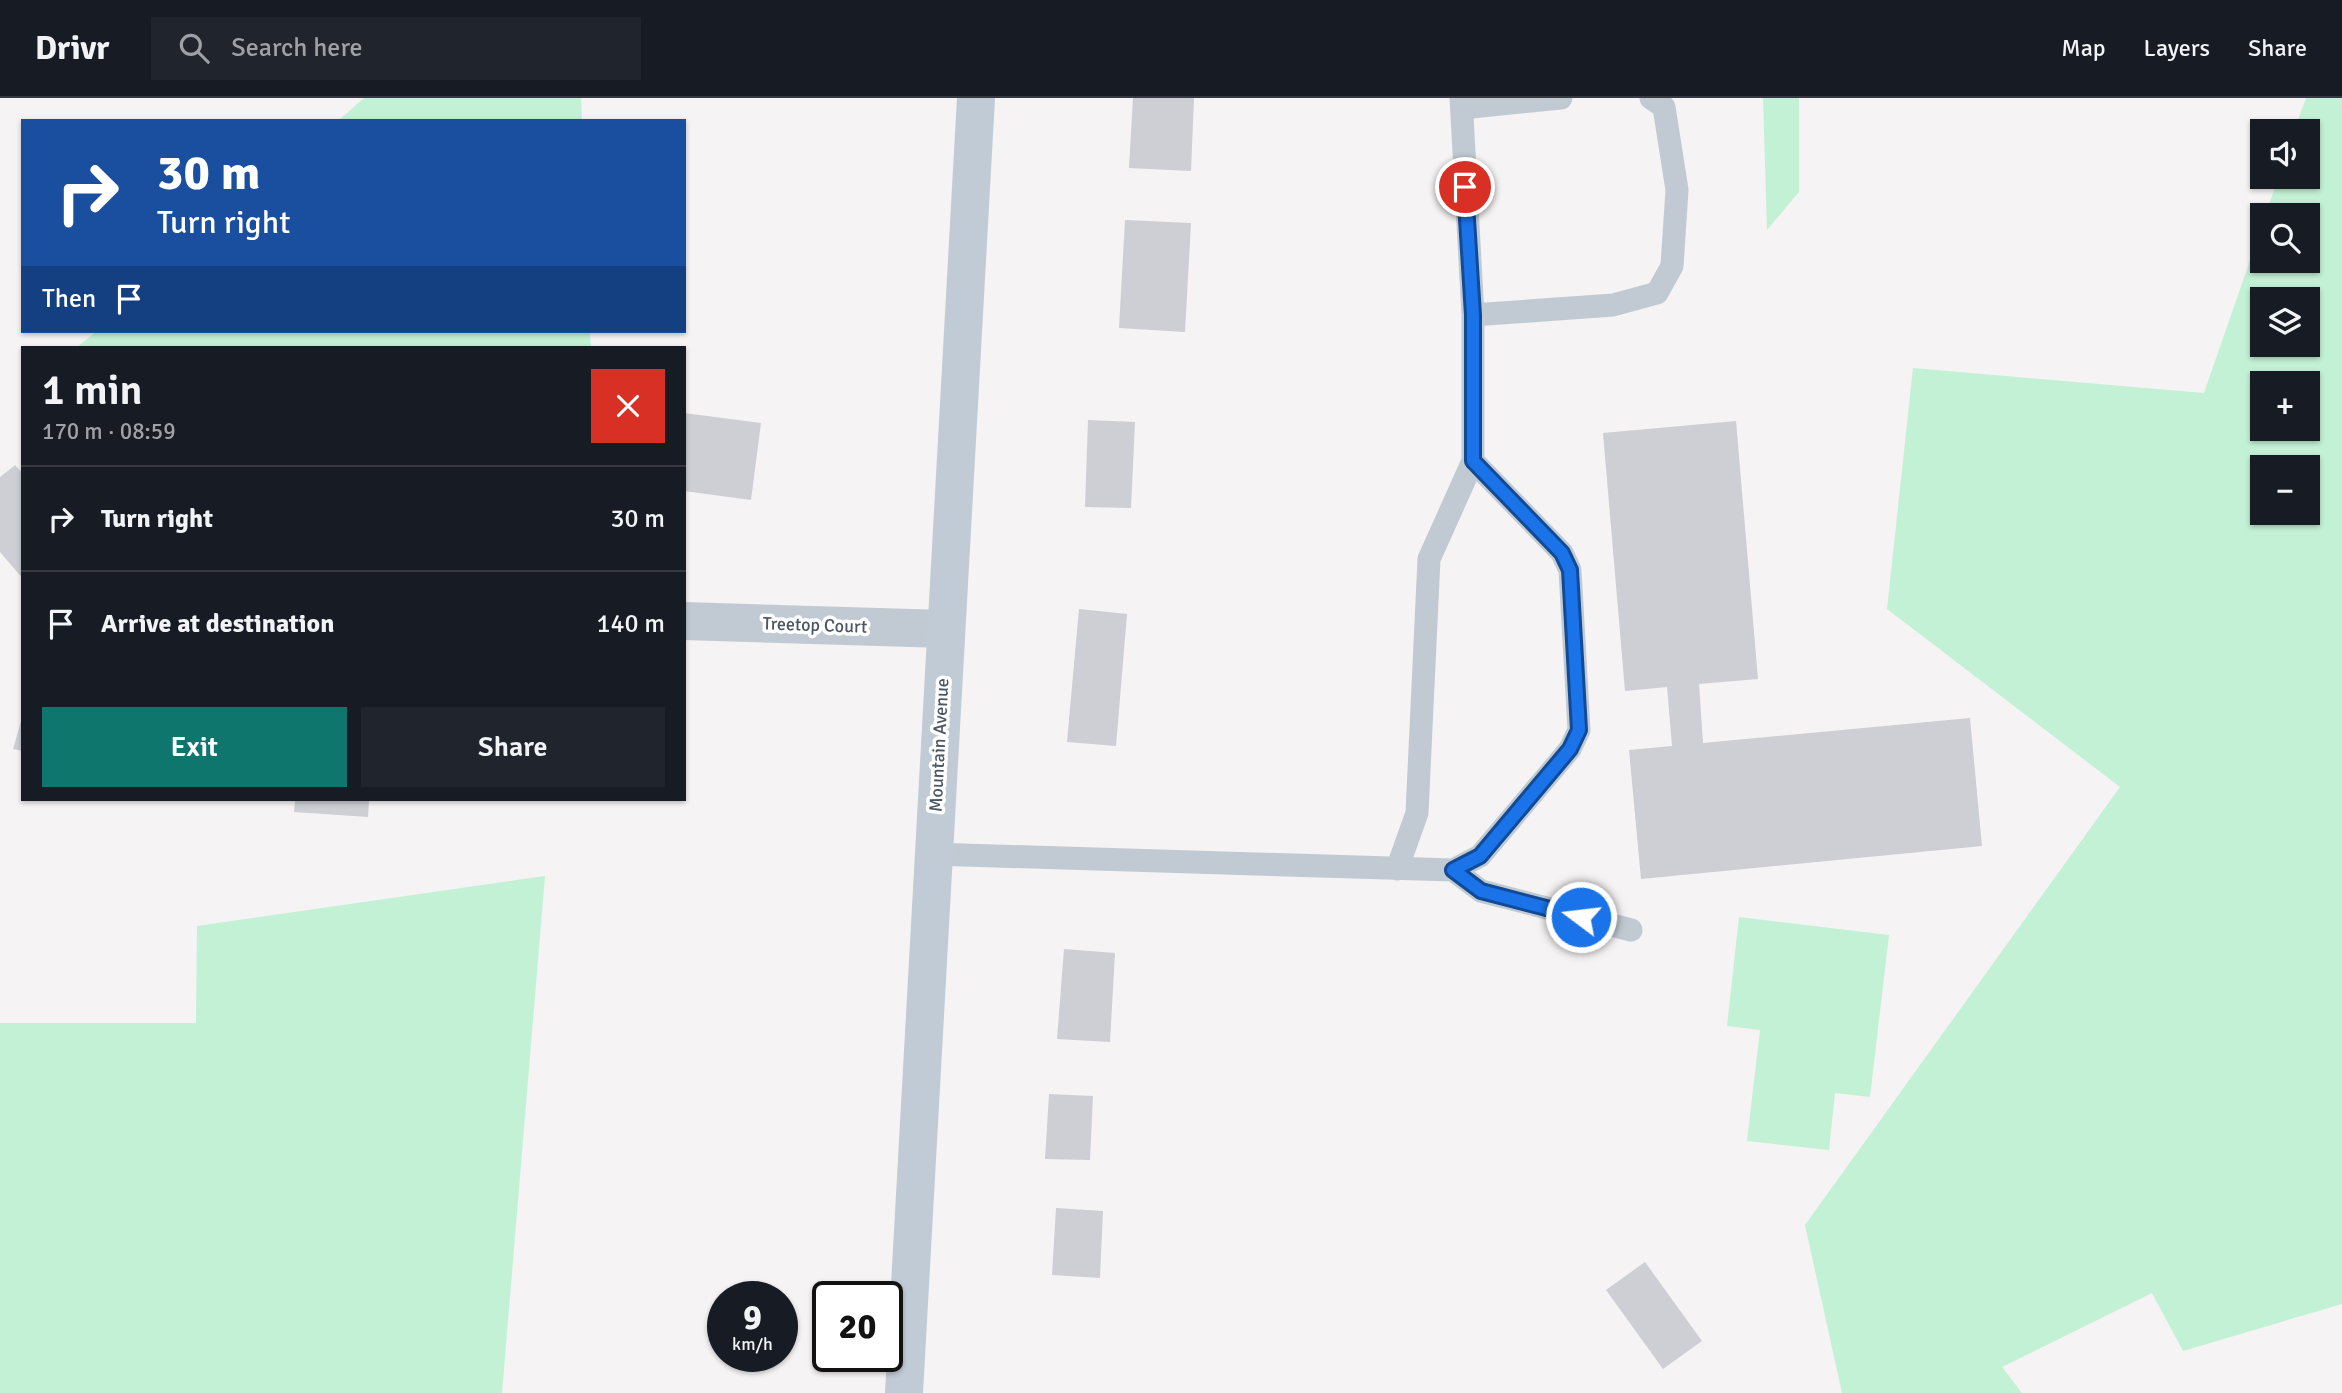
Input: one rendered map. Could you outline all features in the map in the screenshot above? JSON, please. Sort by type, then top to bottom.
[{"type":"main road","name":"Mountain Avenue","points":[[904,1393],[976,98]]},
{"type":"street","name":"Treetop Court","points":[[686,621],[945,629]]},
{"type":"lane","points":[[1397,869],[1417,813],[1429,559],[1473,461],[1473,315],[1461,103],[1561,98]]},
{"type":"lane","points":[[1473,315],[1613,305],[1657,293],[1672,266],[1677,190],[1664,107],[1651,98]]},
{"type":"lane","points":[[932,854],[1453,870],[1480,856],[1570,749],[1579,730],[1570,570],[1562,553],[1473,461]]},
{"type":"lane","points":[[1453,870],[1481,891],[1631,930]]},
{"type":"green space","points":[[364,98],[581,98],[582,119],[340,119]]},
{"type":"green space","points":[[1763,98],[1799,98],[1799,192],[1767,230]]},
{"type":"green space","points":[[2306,98],[2342,98],[2342,1304],[2183,1351],[2152,1293],[2002,1367],[2022,1393],[1842,1393],[1805,1225],[2120,787],[1887,609],[1913,368],[2204,393],[2250,260],[2250,273],[2320,273],[2320,203],[2269,203],[2275,189],[2320,189],[2320,119],[2298,119]]},
{"type":"green space","points":[[95,333],[590,333],[591,346],[78,346]]},
{"type":"green space","points":[[545,876],[502,1393],[0,1393],[0,1023],[196,1023],[197,926]]},
{"type":"green space","points":[[1739,917],[1889,935],[1870,1097],[1835,1093],[1829,1150],[1747,1141],[1760,1030],[1727,1026]]},
{"type":"building","points":[[1133,98],[1194,98],[1191,171],[1129,168]]},
{"type":"building","points":[[1125,220],[1191,223],[1185,332],[1119,328]]},
{"type":"building","points":[[686,413],[761,423],[751,500],[686,491]]},
{"type":"building","points":[[1088,420],[1135,422],[1131,508],[1085,507]]},
{"type":"building","points":[[1736,421],[1758,679],[1699,684],[1703,743],[1970,718],[1982,846],[1641,879],[1629,750],[1672,746],[1667,687],[1625,691],[1603,433]]},
{"type":"building","points":[[15,465],[21,472],[21,577],[0,552],[0,477]]},
{"type":"building","points":[[1079,609],[1127,614],[1116,746],[1067,742]]},
{"type":"building","points":[[21,721],[21,751],[13,749]]},
{"type":"building","points":[[295,801],[369,801],[368,817],[294,812]]},
{"type":"building","points":[[1064,949],[1115,953],[1110,1042],[1057,1039]]},
{"type":"building","points":[[1049,1094],[1093,1096],[1090,1160],[1045,1159]]},
{"type":"building","points":[[1056,1208],[1103,1211],[1100,1278],[1052,1275]]},
{"type":"building","points":[[1645,1262],[1702,1341],[1663,1369],[1606,1290]]},
{"type":"route","points":[[1465,187],[1473,315],[1473,461],[1567,561],[1570,570],[1579,730],[1570,749],[1480,856],[1453,870],[1481,891],[1581,917]]}]
